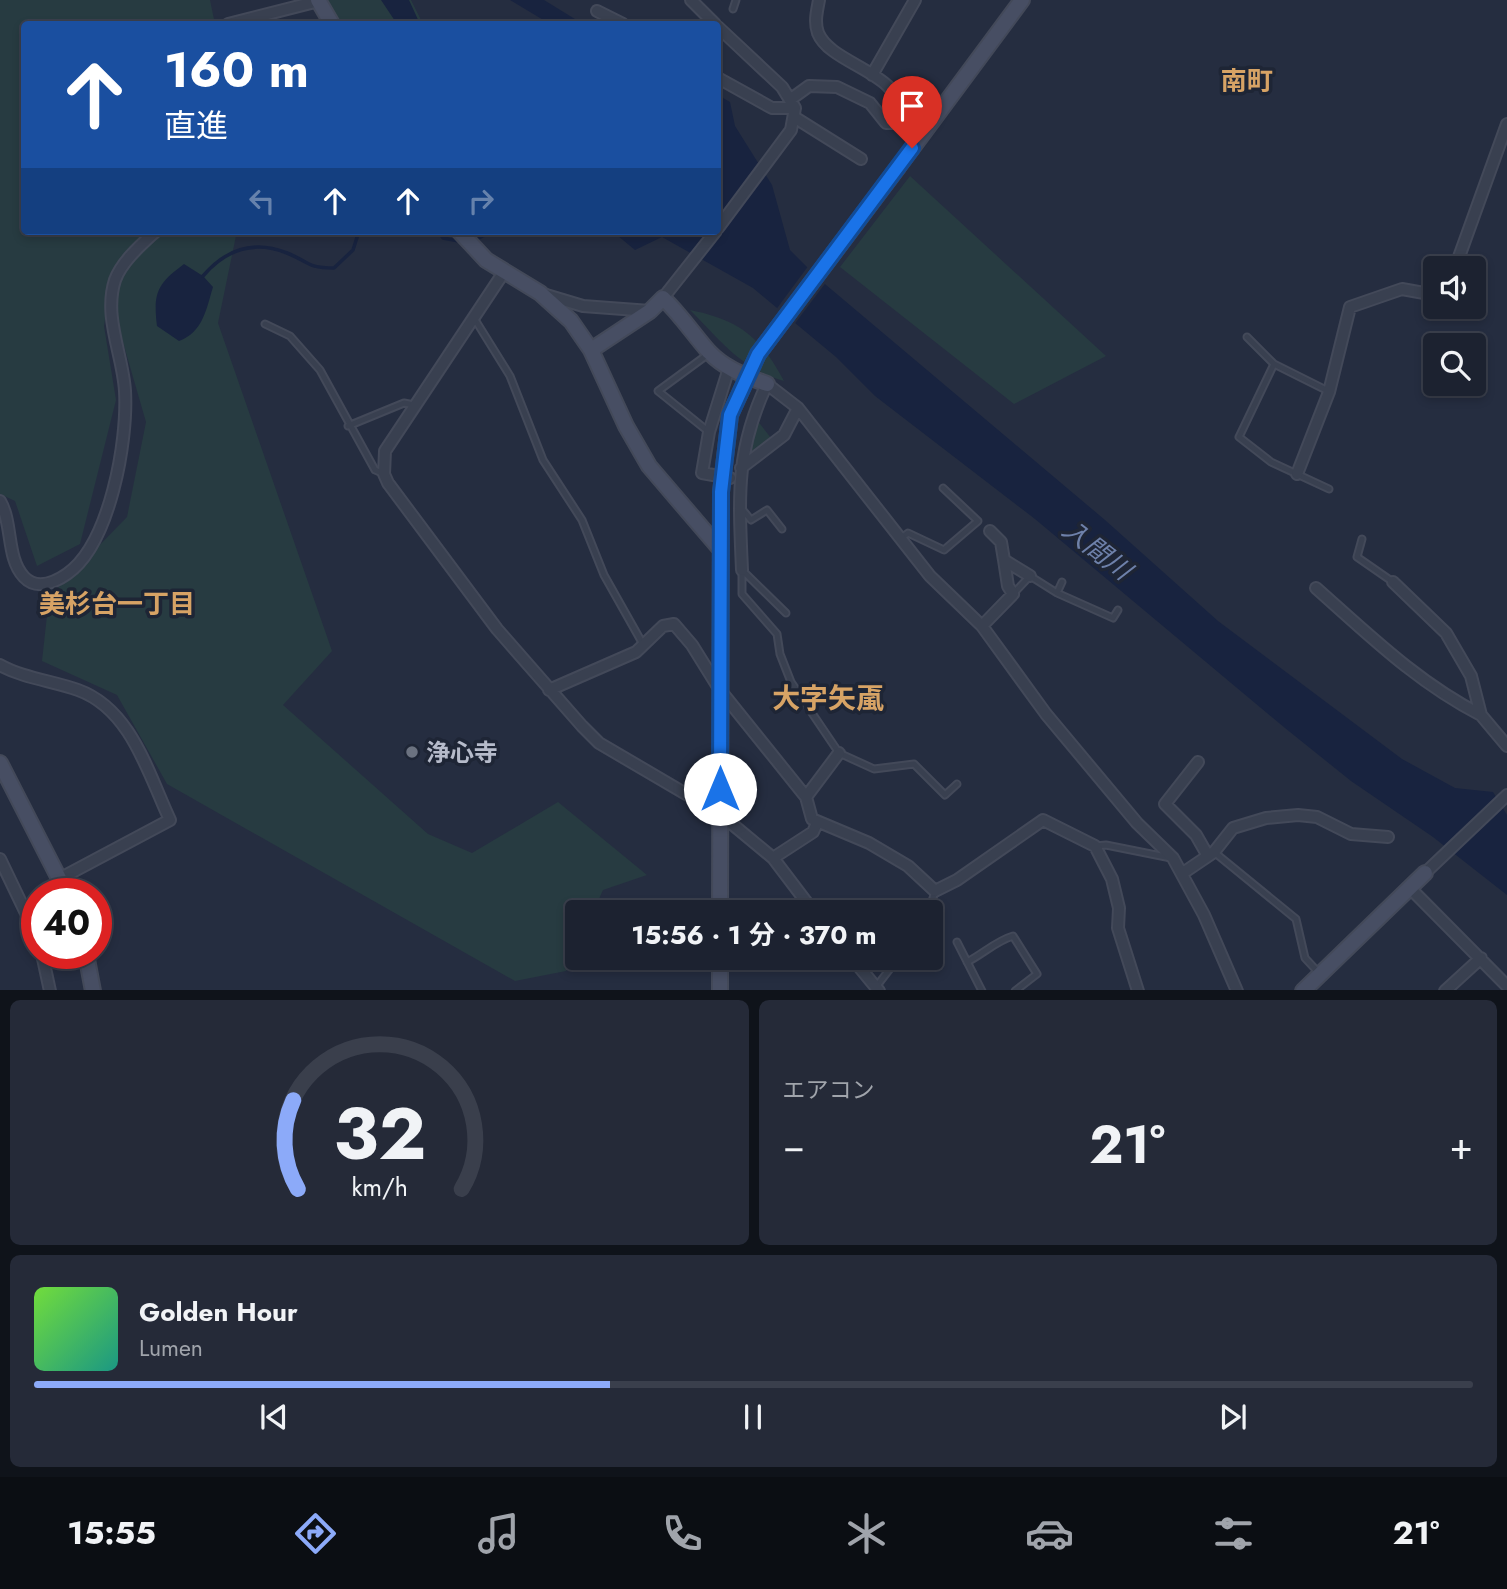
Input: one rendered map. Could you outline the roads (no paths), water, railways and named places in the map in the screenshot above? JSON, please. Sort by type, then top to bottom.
[{"type":"street","points":[[691,0],[711,21]]},
{"type":"street","points":[[721,225],[791,130],[793,108],[809,86],[837,87],[870,103],[886,123],[898,123],[901,107],[896,96],[872,75],[822,41],[816,20],[819,0]]},
{"type":"street","points":[[720,900],[721,492],[730,415],[758,354],[1022,0]]},
{"type":"street","points":[[240,21],[319,1],[330,21]]},
{"type":"street","points":[[872,75],[912,1]]},
{"type":"street","points":[[597,10],[617,21]]},
{"type":"street","points":[[721,31],[782,87],[793,108],[861,159]]},
{"type":"street","points":[[721,80],[772,108],[793,108]]},
{"type":"street","points":[[1459,256],[1507,124]]},
{"type":"street","points":[[0,501],[6,513],[16,567],[25,578],[37,584],[56,582],[72,570],[95,541],[108,515],[124,419],[125,392],[111,307],[115,279],[131,256],[152,235]]},
{"type":"street","points":[[463,235],[504,272],[540,293],[570,321],[591,350],[643,456],[720,549]]},
{"type":"street","points":[[591,350],[650,311],[683,275],[713,235]]},
{"type":"street","points":[[504,272],[385,451],[384,474],[402,504],[489,619],[549,690],[599,743],[720,814],[773,858],[805,900]]},
{"type":"street","points":[[1297,474],[1329,392],[1350,307],[1402,289],[1423,293]]},
{"type":"street","points":[[540,293],[583,306],[650,311]]},
{"type":"street","points":[[663,298],[683,316],[710,353],[729,368],[767,384],[798,408],[930,576],[982,626],[1046,713],[1137,823],[1173,858],[1183,873],[1237,990]]},
{"type":"street","points":[[729,368],[709,432],[702,473],[740,474],[784,435],[798,408]]},
{"type":"street","points":[[743,570],[740,474],[746,436],[767,384]]},
{"type":"street","points":[[982,626],[1013,594],[1008,586],[1001,542],[990,531]]},
{"type":"street","points":[[1004,560],[1030,576]]},
{"type":"street","points":[[1393,582],[1446,633],[1471,676],[1481,715]]},
{"type":"street","points":[[1316,587],[1408,669],[1447,698],[1481,715],[1507,746]]},
{"type":"street","points":[[549,690],[644,646],[663,625],[674,624],[692,645],[720,690],[806,797],[812,819],[845,832],[908,866],[935,891],[957,880],[1043,820],[1095,846],[1112,880],[1119,908],[1118,928],[1138,990]]},
{"type":"street","points":[[0,665],[78,690],[111,708],[123,722],[170,820],[61,878],[0,763]]},
{"type":"street","points":[[806,797],[839,753]]},
{"type":"street","points":[[1198,762],[1165,804],[1211,854]]},
{"type":"street","points":[[1306,989],[1507,795]]},
{"type":"street","points":[[1183,873],[1211,854],[1233,828],[1251,821],[1298,815],[1317,817],[1351,834],[1388,837]]},
{"type":"street","points":[[773,858],[813,832],[817,823]]},
{"type":"street","points":[[0,859],[21,903]]},
{"type":"street","points":[[1410,888],[1507,986]]},
{"type":"street","points":[[1445,990],[1480,958]]},
{"type":"street","points":[[45,969],[50,990]]},
{"type":"street","points":[[89,969],[93,990]]},
{"type":"street","points":[[720,970],[720,990]]},
{"type":"street","points":[[861,970],[877,989]]},
{"type":"lane","points":[[733,9],[736,0]]},
{"type":"lane","points":[[474,318],[510,376],[543,460],[582,520],[604,575],[644,646]]},
{"type":"lane","points":[[265,324],[290,336],[320,370],[348,426],[375,470],[384,474]]},
{"type":"lane","points":[[1247,337],[1274,365],[1329,392]]},
{"type":"lane","points":[[709,432],[658,391],[710,353]]},
{"type":"lane","points":[[1274,365],[1239,437],[1271,462],[1329,489]]},
{"type":"lane","points":[[348,426],[404,402],[414,405]]},
{"type":"lane","points":[[900,539],[908,533],[944,550],[978,521],[943,488]]},
{"type":"lane","points":[[740,507],[751,520],[767,510],[782,529]]},
{"type":"lane","points":[[1362,539],[1357,556],[1393,582]]},
{"type":"lane","points":[[743,570],[786,613]]},
{"type":"lane","points":[[743,570],[742,594],[777,634],[780,654],[791,682],[839,753],[874,769],[914,764],[944,795],[957,785]]},
{"type":"lane","points":[[1013,594],[1030,576],[1057,593],[1113,618],[1118,610]]},
{"type":"lane","points":[[1057,593],[1062,582]]},
{"type":"lane","points":[[1095,846],[1106,845],[1173,858]]},
{"type":"lane","points":[[1211,854],[1296,919],[1305,958],[1320,974]]},
{"type":"lane","points":[[932,900],[935,891]]},
{"type":"lane","points":[[967,962],[986,953],[1001,939],[1013,936],[1037,974],[1015,990]]},
{"type":"lane","points":[[957,942],[982,990]]},
{"type":"lane","points":[[877,989],[890,970]]},
{"type":"water","points":[[381,0],[409,0],[419,21],[395,21]]},
{"type":"water","points":[[510,0],[544,0],[578,21],[545,21]]},
{"type":"water","name":"入間川","points":[[721,97],[730,102],[735,126],[772,185],[790,250],[819,279],[1105,520],[1218,621],[1402,759],[1455,788],[1493,792],[1507,815],[1507,895],[1433,837],[1351,781],[1285,728],[1035,519],[875,396],[836,357],[753,288],[662,237],[635,250],[617,235],[721,235]]},
{"type":"water","points":[[184,264],[203,276],[213,287],[198,326],[179,341],[157,326],[156,305],[163,284]]},
{"type":"waterway","points":[[203,276],[231,253],[252,247],[275,249],[313,266],[334,268],[353,250],[358,235]]},
{"type":"waterway","points":[[441,235],[443,238],[464,242]]},
{"type":"waterway","points":[[475,240],[484,235]]},
{"type":"place","name":"浄心寺","points":[[412,752]]},
{"type":"district","name":"南町","points":[[1247,81]]},
{"type":"district","name":"美杉台一丁目","points":[[117,604]]},
{"type":"district","name":"大字矢颪","points":[[828,698]]}]
